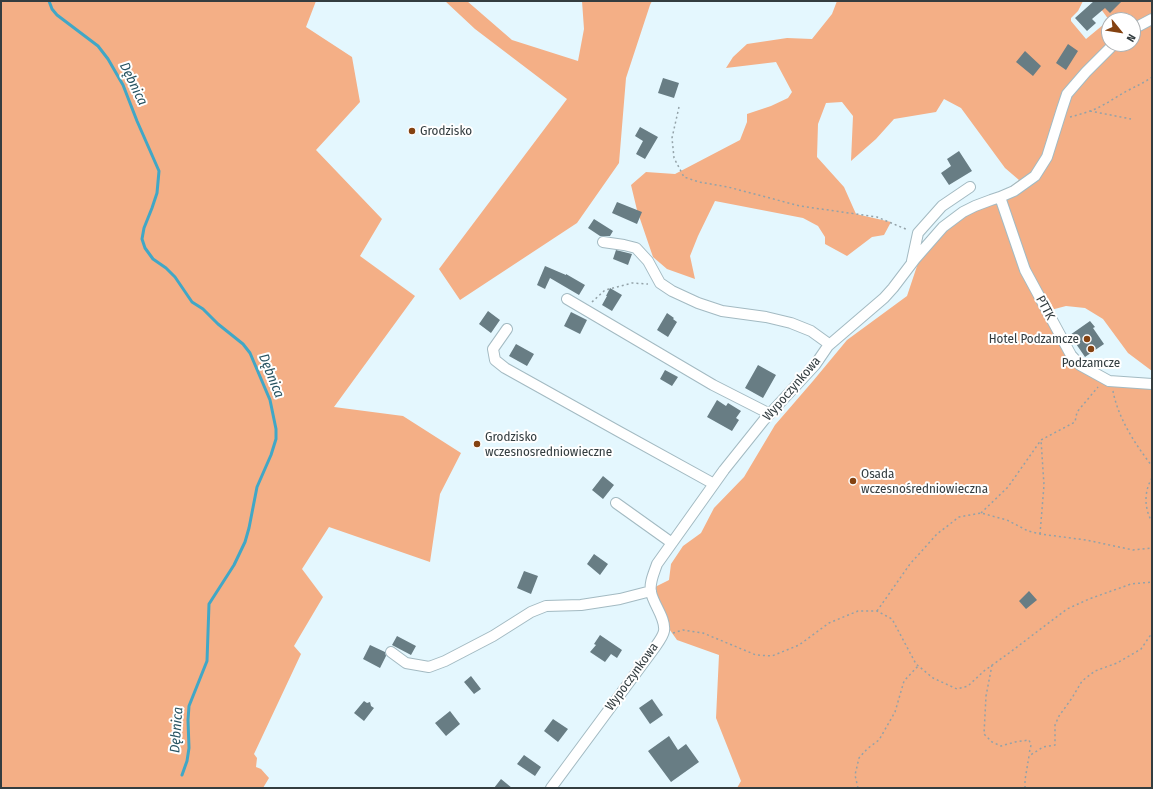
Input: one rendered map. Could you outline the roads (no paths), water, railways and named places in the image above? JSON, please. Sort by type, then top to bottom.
[{"type":"street","points":[[1141,25],[1152,19]]},
{"type":"street","name":"Wypoczynkowa","points":[[551,788],[662,636],[664,630],[663,622],[651,592],[652,580],[657,564],[714,484],[770,414],[815,364],[829,344],[884,298],[942,227],[969,209],[1014,191],[1035,176],[1047,157],[1068,94],[1086,72],[1106,52]]},
{"type":"street","points":[[912,263],[918,233],[942,206],[970,187]]},
{"type":"street","name":"PTTK","points":[[1000,197],[1025,270],[1068,349],[1080,365],[1108,380],[1152,384]]},
{"type":"street","points":[[603,242],[636,248],[648,261],[660,282],[672,291],[691,300],[722,311],[791,323],[811,331],[829,344]]},
{"type":"street","points":[[566,299],[712,385],[770,414]]},
{"type":"street","points":[[506,328],[493,348],[495,360],[500,364],[555,397],[714,484]]},
{"type":"street","points":[[616,503],[672,543]]},
{"type":"street","points":[[391,652],[406,663],[429,667],[445,661],[493,636],[531,612],[546,606],[581,604],[620,599],[651,592]]},
{"type":"waterway","name":"Dębnica","points":[[49,1],[52,9],[57,15],[98,46],[108,59],[123,85],[159,171],[157,193],[144,228],[142,239],[145,248],[153,259],[166,268],[175,277],[192,302],[203,309],[218,324],[243,344],[250,353],[270,400],[276,429],[276,439],[271,455],[257,487],[245,542],[234,565],[209,604],[207,661],[189,706],[189,748],[187,761],[182,775]]},
{"type":"place","name":"Grodzisko","points":[[412,131]]},
{"type":"place","name":"Hotel Podzamcze","points":[[1087,339]]},
{"type":"place","name":"Podzamcze","points":[[1091,349]]},
{"type":"place","name":"Grodzisko wczesnosredniowieczne","points":[[477,444]]},
{"type":"place","name":"Osada wczesnośredniowieczna","points":[[853,481]]}]
